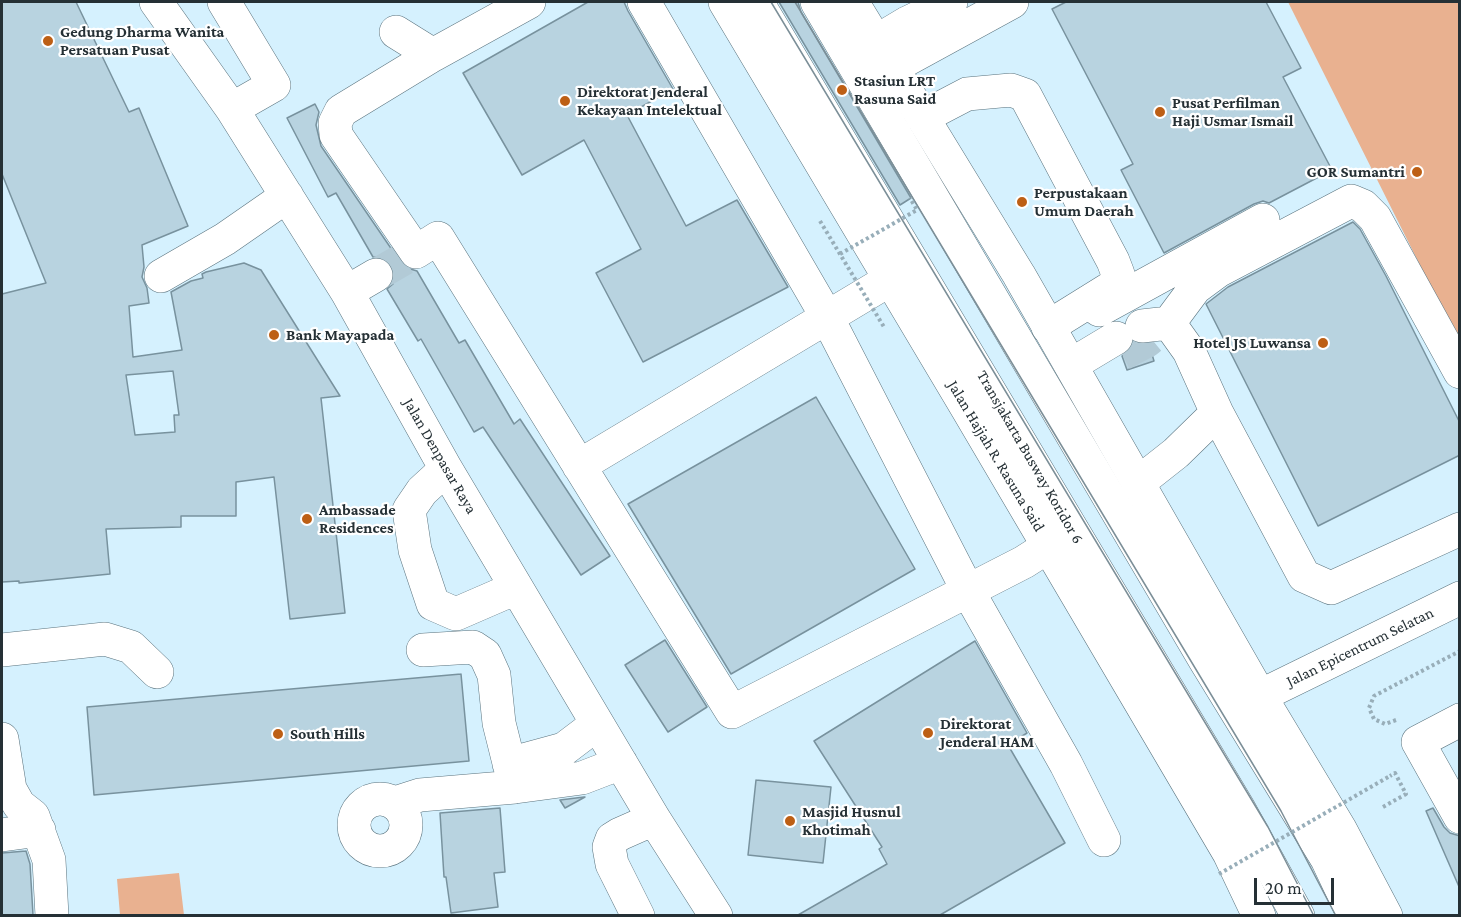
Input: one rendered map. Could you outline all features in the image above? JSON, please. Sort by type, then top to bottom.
[{"type":"main road","name":"Jalan Denpasar Raya","points":[[156,2],[232,109],[347,292],[516,588],[654,819],[716,915]]},
{"type":"main road","points":[[224,2],[274,85],[232,109]]},
{"type":"main road","points":[[529,2],[433,55],[341,111],[335,123],[336,135],[416,252],[438,238],[732,712],[968,591],[1049,546]]},
{"type":"main road","points":[[644,2],[827,317],[968,591],[1066,764],[1104,840]]},
{"type":"main road","name":"Jalan Hajjah R. Rasuna Said","points":[[725,2],[1229,853],[1259,915]]},
{"type":"main road","name":"Transjakarta Busway Koridor 6","points":[[757,2],[1239,809],[1298,915]]},
{"type":"main road","points":[[817,2],[1199,650],[1327,859],[1354,915]]},
{"type":"main road","points":[[852,2],[1019,275],[1260,696],[1340,830],[1386,915]]},
{"type":"main road","points":[[885,54],[907,23],[951,2]]},
{"type":"main road","points":[[885,54],[1012,2]]},
{"type":"main road","points":[[396,32],[433,55]]},
{"type":"main road","points":[[923,117],[967,94],[1011,90],[1025,94],[1118,274],[1114,286],[1064,353]]},
{"type":"main road","points":[[161,276],[233,234],[287,196]]},
{"type":"main road","points":[[1064,353],[1137,335],[1218,271],[1351,201],[1363,206],[1375,218],[1460,372]]},
{"type":"main road","points":[[1064,353],[1120,298],[1263,220]]},
{"type":"main road","points":[[347,292],[376,275]]},
{"type":"main road","points":[[579,466],[891,279]]},
{"type":"main road","points":[[1137,335],[1189,351],[1218,413],[1304,576],[1331,588],[1460,529]]},
{"type":"main road","points":[[1138,483],[1176,453],[1218,413]]},
{"type":"main road","points":[[446,469],[422,491],[409,510],[415,550],[433,604],[456,614],[516,588]]},
{"type":"main road","name":"Jalan Epicentrum Selatan","points":[[1260,696],[1460,598]]},
{"type":"main road","points":[[2,650],[105,639],[132,647],[157,672]]},
{"type":"main road","points":[[423,650],[473,646],[485,655],[494,675],[499,723],[512,776]]},
{"type":"main road","points":[[1460,720],[1418,742],[1460,817]]},
{"type":"main road","points":[[512,776],[564,748],[597,724]]},
{"type":"main road","points":[[2,739],[10,789],[19,805],[33,816],[49,860],[52,915]]},
{"type":"main road","points":[[395,803],[420,795],[512,776],[582,778],[621,763]]},
{"type":"main road","points":[[638,915],[612,864],[609,847],[612,839],[620,834],[654,819]]},
{"type":"main road","points":[[2,835],[39,830]]},
{"type":"path","points":[[840,254],[917,210],[910,198]]},
{"type":"path","points":[[820,221],[884,327]]},
{"type":"path","points":[[1401,718],[1385,724],[1374,719],[1369,708],[1374,696],[1460,651]]},
{"type":"path","points":[[1219,874],[1395,773],[1406,794],[1383,807]]},
{"type":"shaded area","name":"GOR Sumantri","points":[[1288,2],[1459,2],[1459,343]]},
{"type":"shaded area","points":[[179,873],[184,915],[120,915],[117,879]]},
{"type":"building","points":[[2,2],[76,2],[129,112],[139,108],[188,226],[142,245],[144,267],[142,277],[147,288],[149,303],[129,306],[133,357],[182,350],[171,292],[191,281],[203,278],[202,274],[206,272],[244,263],[261,270],[340,396],[321,398],[345,613],[290,619],[274,477],[236,482],[236,516],[181,516],[181,527],[106,529],[110,574],[19,583],[19,581],[2,582],[2,294],[46,283],[2,174]],"holes":[[[173,371],[179,415],[174,415],[175,432],[135,435],[126,375]]]},
{"type":"building","points":[[588,2],[624,2],[673,89],[627,115],[686,226],[737,200],[788,287],[643,362],[596,273],[641,249],[584,140],[522,175],[463,73]]},
{"type":"building","points":[[779,2],[798,2],[801,12],[911,198],[900,205]]},
{"type":"building","points":[[1066,2],[1266,2],[1301,68],[1283,77],[1332,170],[1269,203],[1263,201],[1254,204],[1164,253],[1121,170],[1133,164],[1052,9]]},
{"type":"building","points":[[315,104],[319,112],[316,125],[321,146],[401,263],[417,271],[459,343],[465,340],[514,424],[520,419],[610,556],[581,575],[483,427],[474,432],[421,339],[418,341],[387,289],[393,284],[395,275],[392,265],[385,258],[373,257],[336,193],[328,197],[287,118]]},
{"type":"building","name":"Hotel JS Luwansa","points":[[1353,222],[1360,229],[1386,276],[1460,423],[1460,455],[1318,526],[1206,304],[1228,287]]},
{"type":"building","points":[[1134,343],[1149,344],[1154,361],[1127,370],[1122,356],[1132,348]]},
{"type":"building","points":[[816,397],[915,569],[731,674],[628,504]]},
{"type":"building","points":[[665,640],[707,707],[668,732],[625,665]]},
{"type":"building","points":[[975,641],[1027,733],[1008,745],[1065,843],[940,915],[798,915],[887,864],[879,849],[882,847],[814,741]]},
{"type":"building","name":"South Hills","points":[[461,674],[469,761],[94,795],[87,707]]},
{"type":"building","name":"Masjid Husnul Khotimah","points":[[756,780],[831,787],[823,863],[748,855]]},
{"type":"building","points":[[584,797],[565,808],[560,800]]},
{"type":"building","points":[[500,808],[505,872],[494,873],[498,907],[451,913],[446,877],[444,877],[440,813]]},
{"type":"building","points":[[1433,808],[1444,827],[1450,833],[1460,836],[1460,889],[1426,811]]},
{"type":"building","points":[[26,851],[30,864],[33,915],[2,915],[2,853]]},
{"type":"tunnel","points":[[376,275],[416,252]]},
{"type":"tunnel","points":[[1122,354],[1147,341],[1169,323]]},
{"type":"tram line","points":[[771,2],[1268,827],[1314,916]]},
{"type":"tram line","points":[[795,2],[1281,811],[1336,916]]},
{"type":"place","name":"Gedung Dharma Wanita Persatuan Pusat","points":[[48,41]]},
{"type":"place","name":"Stasiun LRT Rasuna Said","points":[[842,90]]},
{"type":"place","name":"Direktorat Jenderal Kekayaan Intelektual","points":[[565,101]]},
{"type":"place","name":"Pusat Perfilman Haji Usmar Ismail","points":[[1160,112]]},
{"type":"place","name":"GOR Sumantri","points":[[1417,172]]},
{"type":"place","name":"Perpustakaan Umum Daerah","points":[[1022,202]]},
{"type":"place","name":"Bank Mayapada","points":[[274,335]]},
{"type":"place","name":"Hotel JS Luwansa","points":[[1323,343]]},
{"type":"place","name":"Ambassade Residences","points":[[307,519]]},
{"type":"place","name":"Direktorat Jenderal HAM","points":[[928,733]]},
{"type":"place","name":"South Hills","points":[[278,734]]},
{"type":"place","name":"Masjid Husnul Khotimah","points":[[790,821]]}]
